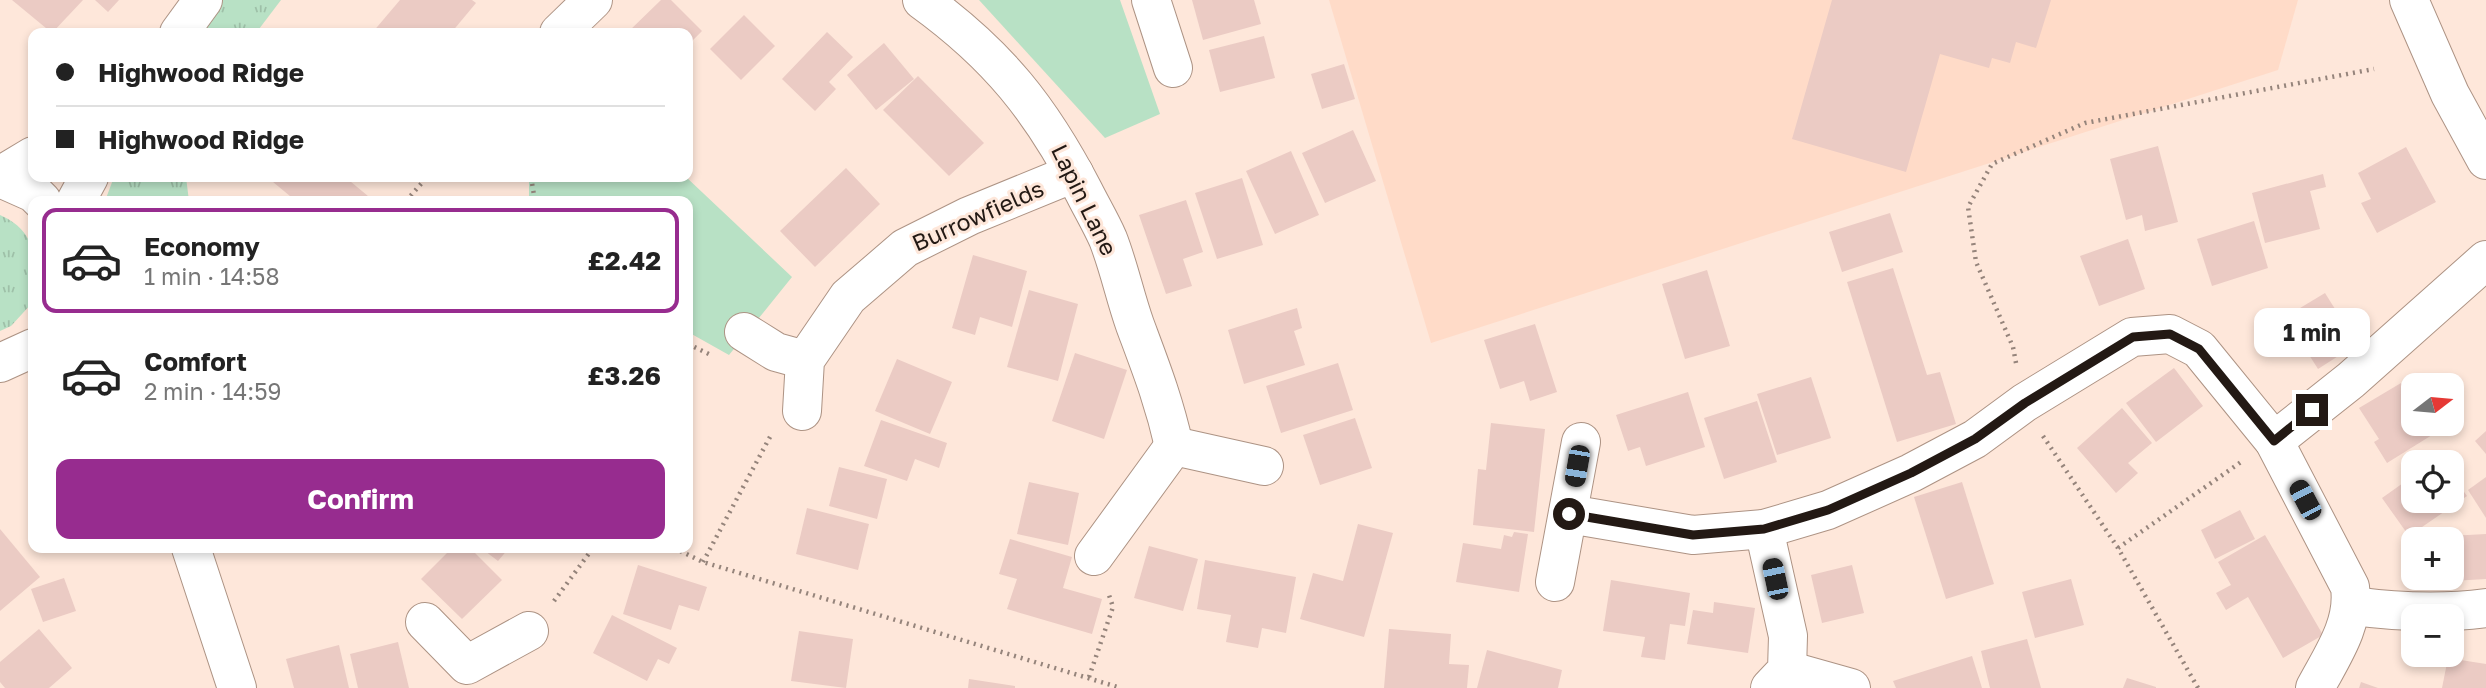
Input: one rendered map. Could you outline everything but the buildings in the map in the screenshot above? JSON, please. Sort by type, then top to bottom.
[{"type":"street","points":[[183,28],[203,0]]},
{"type":"street","points":[[564,28],[593,0]]},
{"type":"street","name":"Lapin Lane","points":[[922,0],[966,32],[1006,72],[1045,124],[1074,173],[1108,239],[1135,325],[1162,393],[1174,446]]},
{"type":"street","points":[[1151,0],[1172,68]]},
{"type":"street","points":[[2409,0],[2450,94],[2486,160]]},
{"type":"street","points":[[0,177],[28,159]]},
{"type":"street","name":"Burrowfields","points":[[805,360],[848,298],[905,248],[969,216],[1074,173]]},
{"type":"street","points":[[0,177],[37,196]]},
{"type":"street","points":[[2274,441],[2351,380],[2486,260]]},
{"type":"street","points":[[744,332],[776,352],[805,360],[802,411]]},
{"type":"street","points":[[1569,514],[1693,535],[1764,529],[1828,510],[1911,473],[1975,439],[2025,403],[2133,337],[2170,334],[2199,349],[2274,441],[2350,587],[2353,606],[2343,633],[2315,688]]},
{"type":"street","points":[[0,364],[28,350]]},
{"type":"street","points":[[0,364],[28,372]]},
{"type":"street","points":[[1555,582],[1581,442]]},
{"type":"street","points":[[1094,556],[1174,446],[1264,466]]},
{"type":"street","points":[[1764,529],[1788,636],[1779,679],[1851,688]]},
{"type":"street","points":[[193,553],[237,688]]},
{"type":"street","points":[[2353,606],[2399,612],[2451,613],[2486,608]]},
{"type":"street","points":[[425,621],[469,677],[528,631]]},
{"type":"path","points":[[2198,688],[2118,548],[2051,451],[2025,403],[2013,346],[1976,262],[1968,207],[1992,164],[2085,123],[2374,69]]},
{"type":"path","points":[[410,196],[423,182]]},
{"type":"path","points":[[703,562],[772,433],[802,411]]},
{"type":"path","points":[[2118,548],[2274,441]]},
{"type":"path","points":[[528,631],[590,553]]},
{"type":"path","points":[[684,553],[703,562],[1121,688]]},
{"type":"path","points":[[1089,677],[1113,607],[1094,556]]},
{"type":"shaded area","points":[[1329,0],[2298,0],[2278,70],[1431,343]]},
{"type":"green space","points":[[222,0],[281,0],[260,28],[202,28]]},
{"type":"green space","points":[[979,0],[1120,0],[1160,114],[1105,138]]},
{"type":"green space","points":[[112,182],[187,182],[188,196],[107,196]]},
{"type":"green space","points":[[529,182],[691,182],[792,277],[729,355],[693,335],[693,196],[529,196]]},
{"type":"green space","points":[[0,215],[23,231],[28,239],[28,307],[11,326],[0,331]]},
{"type":"route","points":[[1569,514],[1693,535],[1764,529],[1828,510],[1911,473],[1975,439],[2025,403],[2133,337],[2170,334],[2199,349],[2274,441],[2312,410]]}]
